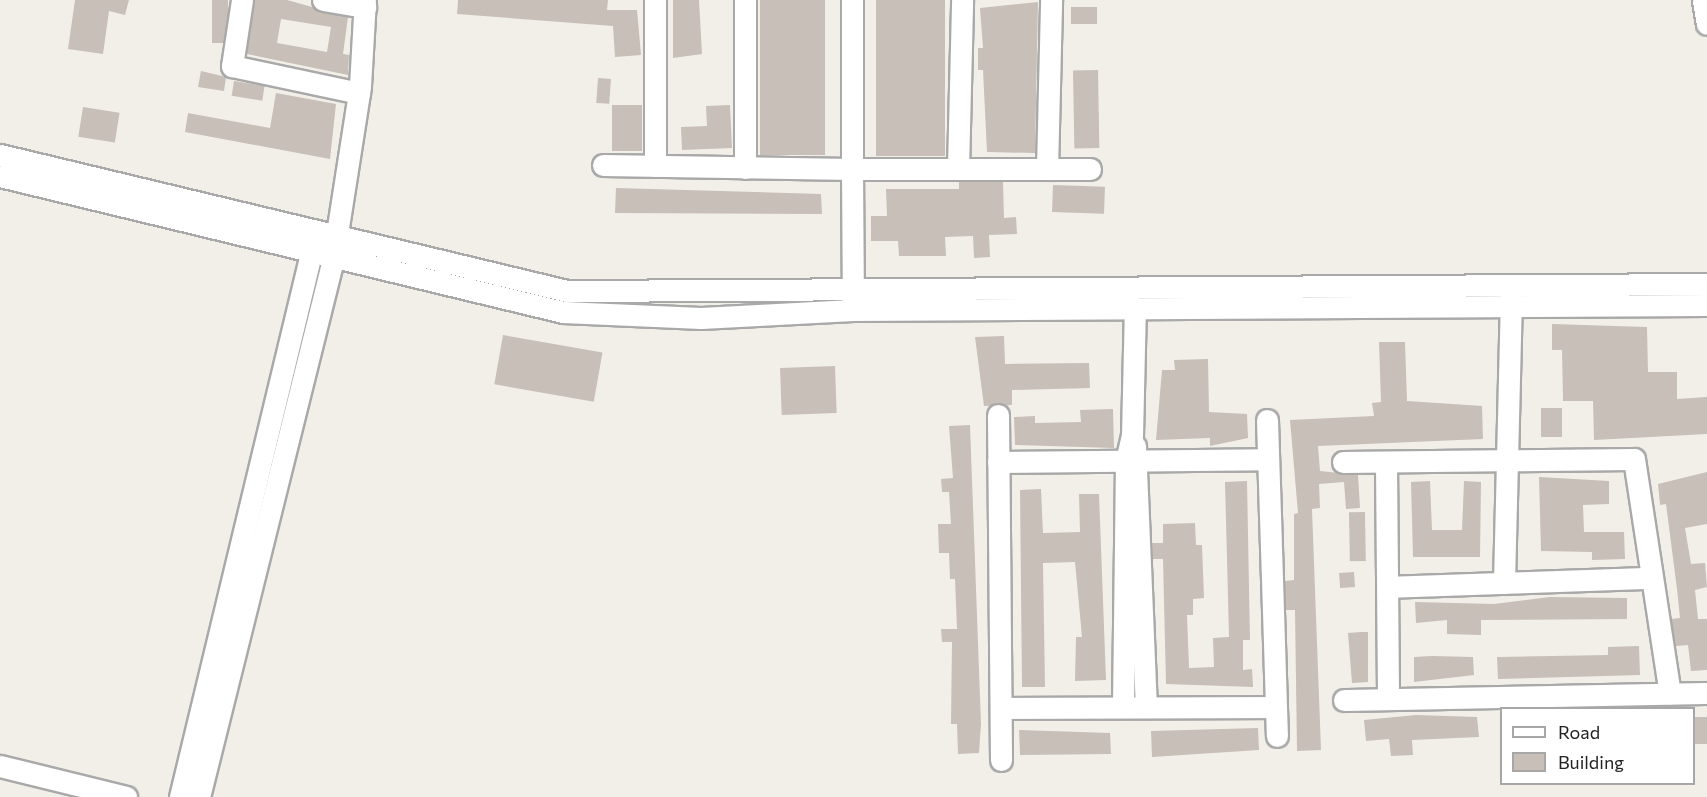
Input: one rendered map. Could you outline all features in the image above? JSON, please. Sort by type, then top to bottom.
[{"type":"street","points":[[242,0],[229,61],[238,71],[359,93]]},
{"type":"street","points":[[180,797],[335,249],[359,93],[365,3],[323,0]]},
{"type":"street","points":[[655,0],[655,166]]},
{"type":"street","points":[[745,168],[746,0]]},
{"type":"street","points":[[852,0],[853,300]]},
{"type":"street","points":[[958,169],[962,0]]},
{"type":"street","points":[[1047,169],[1051,0]]},
{"type":"street","points":[[1703,0],[1707,24]]},
{"type":"street","points":[[0,155],[335,249],[567,291],[1135,308],[1511,295],[1707,284]]},
{"type":"street","points":[[603,165],[852,169],[1090,169]]},
{"type":"street","points":[[0,176],[314,242]]},
{"type":"street","points":[[199,797],[314,242]]},
{"type":"street","points":[[853,300],[1511,295],[1707,305]]},
{"type":"street","points":[[1504,583],[1511,295]]},
{"type":"street","points":[[1135,308],[1132,436],[1133,556],[1146,708]]},
{"type":"street","points":[[998,415],[1001,760]]},
{"type":"street","points":[[1267,420],[1277,736]]},
{"type":"street","points":[[998,462],[1268,459]]},
{"type":"street","points":[[1343,462],[1386,464],[1634,459],[1649,578],[1670,693]]},
{"type":"street","points":[[1386,464],[1388,699]]},
{"type":"street","points":[[1123,708],[1122,652],[1133,556]]},
{"type":"street","points":[[1388,587],[1649,578]]},
{"type":"street","points":[[1122,652],[1143,654]]},
{"type":"street","points":[[1344,700],[1707,693]]},
{"type":"street","points":[[1001,708],[1276,707]]},
{"type":"street","points":[[0,766],[126,797]]},
{"type":"building","points":[[75,0],[129,0],[125,15],[109,11],[103,54],[68,49]]},
{"type":"building","points":[[212,0],[228,0],[228,43],[212,43]]},
{"type":"building","points":[[254,0],[287,0],[348,17],[343,54],[349,55],[348,75],[247,54]],"holes":[[[281,19],[331,27],[327,52],[277,43]]]},
{"type":"building","points":[[458,0],[608,0],[607,10],[637,10],[641,55],[615,57],[613,26],[457,14]]},
{"type":"building","points":[[673,0],[699,0],[702,54],[673,58]]},
{"type":"building","points":[[760,0],[825,0],[825,155],[760,155]]},
{"type":"building","points":[[876,0],[945,0],[945,156],[876,156]]},
{"type":"building","points":[[1038,2],[1035,153],[987,152],[983,70],[978,70],[978,48],[983,48],[980,8]]},
{"type":"building","points":[[1071,7],[1097,7],[1097,24],[1071,24]]},
{"type":"building","points":[[1073,70],[1098,70],[1099,148],[1074,148]]},
{"type":"building","points":[[201,71],[226,77],[224,91],[198,87]]},
{"type":"building","points":[[598,78],[611,79],[609,104],[596,103]]},
{"type":"building","points":[[234,81],[265,86],[262,101],[232,96]]},
{"type":"building","points":[[276,93],[336,104],[330,159],[185,132],[188,113],[270,128]]},
{"type":"building","points":[[612,105],[642,105],[642,151],[612,151]]},
{"type":"building","points":[[730,105],[732,148],[682,150],[681,127],[707,126],[706,106]]},
{"type":"building","points":[[83,107],[120,113],[115,142],[78,137]]},
{"type":"building","points":[[959,182],[1003,182],[1004,218],[1016,217],[1017,234],[989,235],[990,257],[974,258],[973,236],[945,237],[946,256],[899,256],[898,241],[871,241],[871,216],[887,216],[886,189],[959,189]]},
{"type":"building","points":[[1053,185],[1105,187],[1104,214],[1052,212]]},
{"type":"building","points":[[616,188],[821,194],[822,214],[615,213]]},
{"type":"building","points":[[1552,324],[1647,327],[1648,372],[1677,372],[1677,399],[1707,397],[1707,434],[1594,440],[1593,401],[1563,401],[1562,350],[1552,350]]},
{"type":"building","points":[[503,335],[602,353],[594,402],[494,384]]},
{"type":"building","points":[[1004,336],[1005,364],[1089,363],[1090,388],[1012,390],[1012,405],[984,406],[975,337]]},
{"type":"building","points":[[1379,342],[1405,342],[1407,401],[1482,406],[1483,439],[1318,446],[1320,471],[1358,475],[1360,508],[1346,509],[1344,482],[1319,484],[1320,508],[1312,509],[1321,750],[1297,751],[1295,610],[1286,610],[1285,581],[1294,580],[1294,514],[1298,513],[1290,420],[1374,416],[1372,403],[1381,402]]},
{"type":"building","points":[[1208,359],[1209,412],[1247,414],[1248,438],[1210,446],[1210,438],[1156,440],[1162,370],[1175,370],[1174,360]]},
{"type":"building","points":[[835,366],[837,413],[782,415],[780,368]]},
{"type":"building","points":[[1541,408],[1562,408],[1562,437],[1541,437]]},
{"type":"building","points":[[1113,409],[1114,448],[1015,445],[1014,417],[1035,416],[1035,423],[1081,422],[1080,410]]},
{"type":"building","points":[[970,425],[981,724],[979,753],[958,754],[957,724],[951,724],[952,642],[942,642],[941,629],[957,629],[955,579],[950,579],[949,553],[939,553],[938,524],[951,524],[949,492],[942,492],[941,479],[953,478],[949,426]]},
{"type":"building","points":[[1707,472],[1707,524],[1685,528],[1691,564],[1705,563],[1707,587],[1695,590],[1698,619],[1707,619],[1707,670],[1691,671],[1688,645],[1676,646],[1671,619],[1680,618],[1666,504],[1660,505],[1658,484]]},
{"type":"building","points":[[1539,477],[1609,481],[1609,504],[1583,505],[1584,532],[1624,532],[1625,559],[1592,560],[1592,552],[1541,551]]},
{"type":"building","points":[[1247,481],[1250,640],[1243,640],[1243,670],[1252,669],[1253,687],[1166,684],[1163,559],[1153,559],[1152,543],[1163,543],[1163,524],[1195,523],[1196,545],[1202,545],[1204,598],[1193,599],[1193,615],[1187,615],[1189,668],[1214,667],[1213,638],[1229,637],[1225,482]]},
{"type":"building","points":[[1430,481],[1432,530],[1462,530],[1464,481],[1481,482],[1480,557],[1413,557],[1411,482]]},
{"type":"building","points":[[1041,489],[1043,533],[1080,532],[1079,494],[1099,494],[1106,680],[1075,681],[1076,637],[1082,637],[1075,562],[1043,563],[1045,687],[1022,687],[1020,490]]},
{"type":"building","points":[[1349,512],[1365,512],[1366,561],[1350,561]]},
{"type":"building","points":[[1354,572],[1355,587],[1340,588],[1339,573]]},
{"type":"building","points":[[1550,597],[1627,598],[1627,619],[1481,620],[1481,635],[1447,634],[1447,620],[1416,623],[1415,602],[1494,604]]},
{"type":"building","points":[[1368,632],[1368,682],[1352,683],[1348,633]]},
{"type":"building","points":[[1639,646],[1640,675],[1498,679],[1497,657],[1608,655],[1608,647]]},
{"type":"building","points":[[1414,657],[1473,657],[1474,675],[1414,682]]},
{"type":"building","points":[[1416,715],[1477,717],[1479,737],[1412,740],[1413,755],[1391,756],[1389,739],[1366,741],[1364,720]]},
{"type":"building","points":[[1695,717],[1707,717],[1707,744],[1695,744]]},
{"type":"building","points":[[1258,728],[1259,750],[1152,757],[1151,731]]},
{"type":"building","points":[[1019,730],[1110,733],[1111,754],[1020,755]]}]
